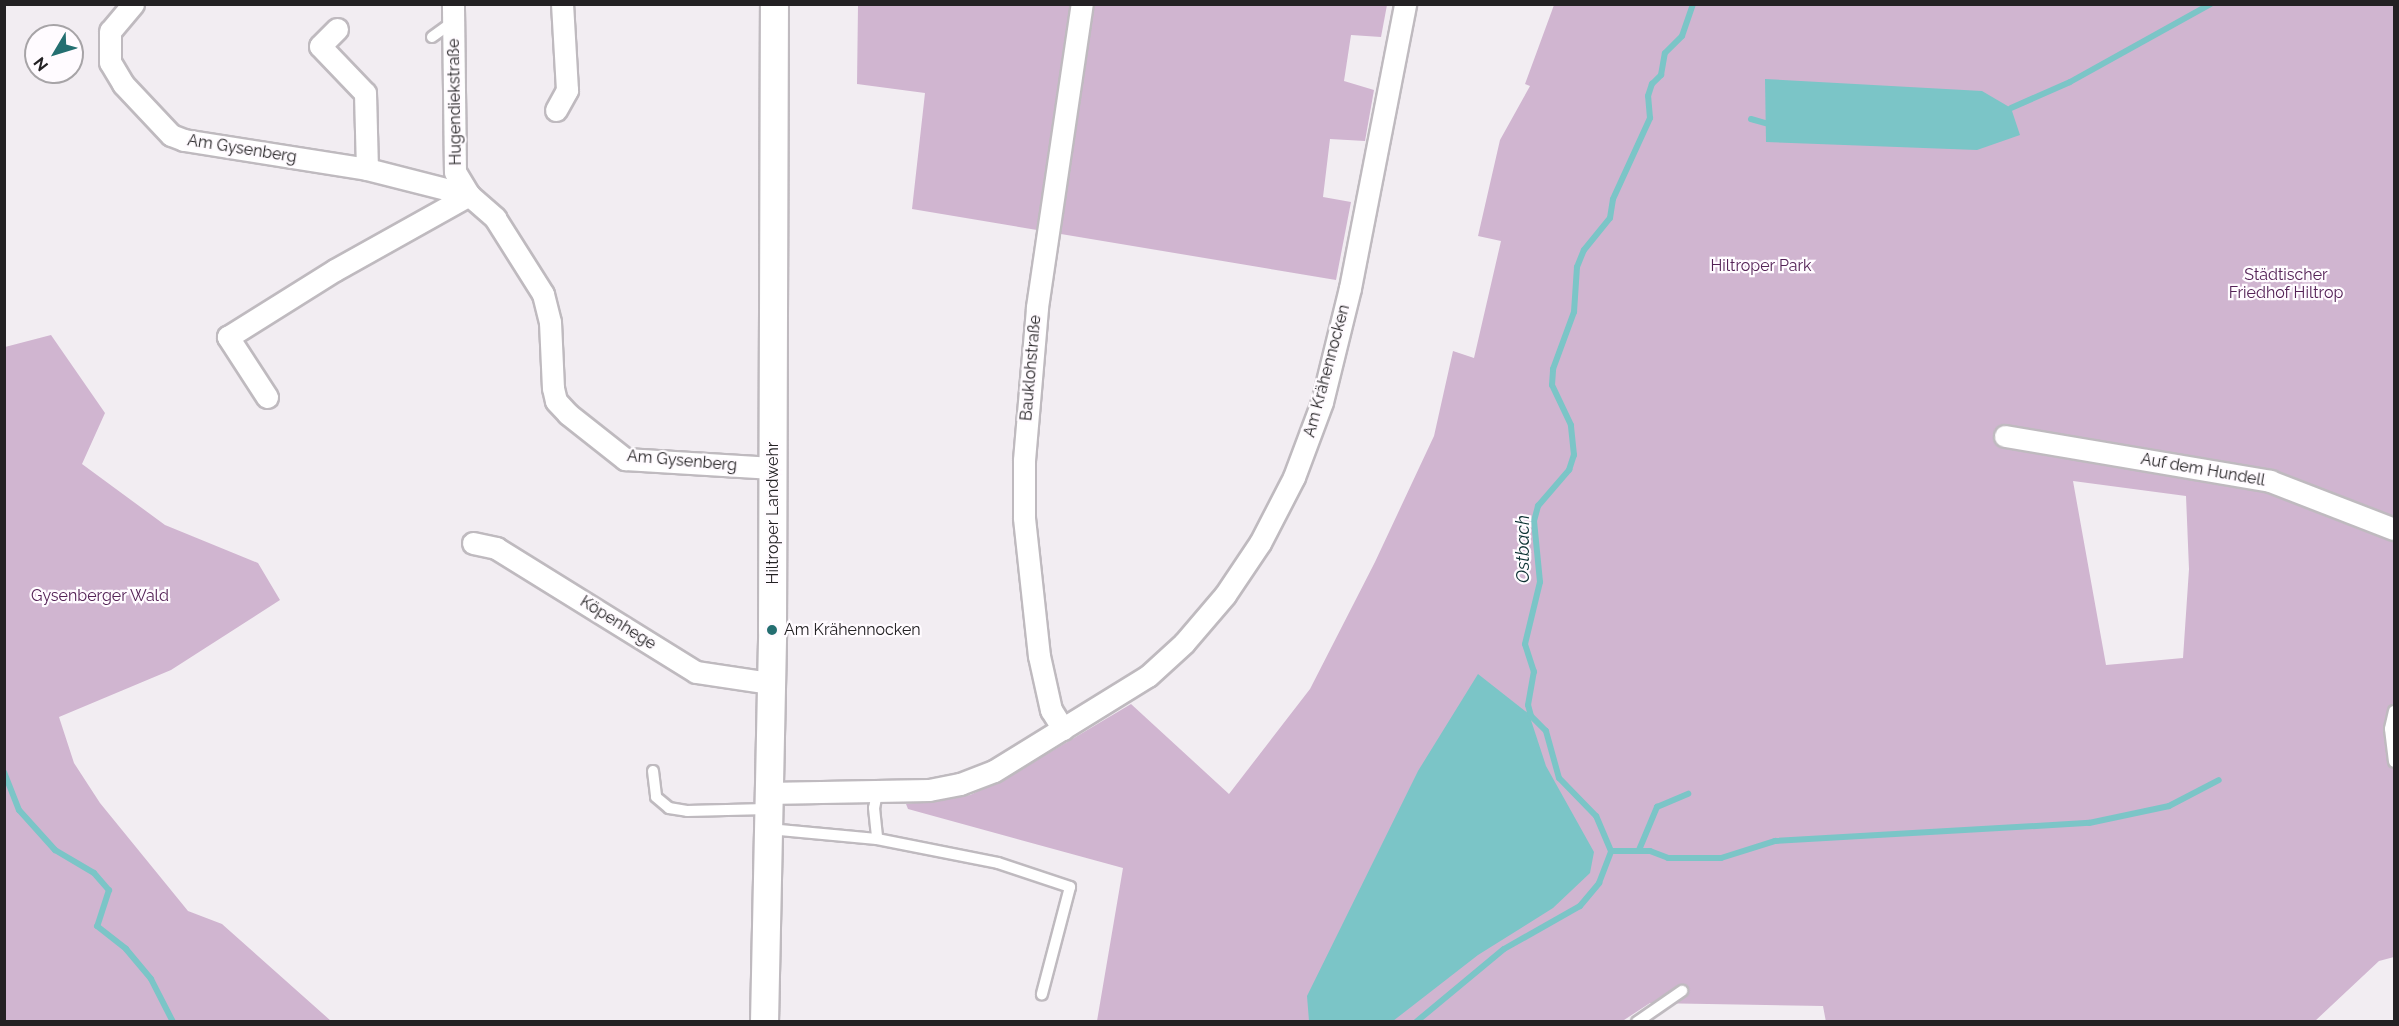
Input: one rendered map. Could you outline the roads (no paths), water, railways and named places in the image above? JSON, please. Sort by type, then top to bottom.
[{"type":"street","name":"Am Gysenberg","points":[[133,4],[110,31],[110,62],[123,84],[171,135],[184,140],[367,170],[469,195],[495,218],[543,294],[550,322],[553,388],[556,401],[568,414],[625,459],[773,468]]},
{"type":"street","points":[[556,110],[567,90],[562,4]]},
{"type":"street","name":"Hiltroper Landwehr","points":[[764,1022],[773,468],[774,4]]},
{"type":"street","name":"Bauklohstraße","points":[[1063,729],[1051,710],[1039,656],[1024,517],[1024,460],[1037,307],[1082,4]]},
{"type":"street","name":"Am Krähennocken","points":[[767,810],[877,793],[960,784],[994,771],[1148,676],[1184,643],[1225,595],[1260,543],[1294,477],[1322,402],[1350,288],[1405,4]]},
{"type":"street","name":"Hugendiekstraße","points":[[454,13],[455,172],[469,195]]},
{"type":"street","points":[[337,30],[320,46],[364,93],[367,170]]},
{"type":"street","points":[[267,397],[228,337],[335,270],[469,195]]},
{"type":"street","name":"Auf dem Hundell","points":[[2005,436],[2270,481],[2394,529]]},
{"type":"street","name":"Köpenhege","points":[[473,543],[496,548],[696,672],[770,683]]},
{"type":"lane","points":[[432,37],[454,13]]},
{"type":"lane","points":[[2394,711],[2390,729],[2394,762]]},
{"type":"lane","points":[[653,771],[656,797],[669,808],[687,812],[767,810],[877,839],[998,863],[1070,887],[1042,994]]},
{"type":"lane","points":[[877,793],[874,808],[877,839]]},
{"type":"lane","points":[[1637,1022],[1682,991]]},
{"type":"water","points":[[1765,79],[1982,91],[2011,108],[2020,135],[1977,150],[1766,142]]},
{"type":"water","points":[[1478,674],[1529,714],[1546,766],[1594,852],[1590,873],[1553,908],[1478,955],[1393,1021],[1309,1021],[1307,996],[1418,771]]},
{"type":"waterway","name":"Ostbach","points":[[1416,1022],[1504,949],[1580,906],[1599,883],[1611,851],[1596,816],[1559,778],[1546,731],[1531,716],[1528,705],[1534,672],[1525,644],[1540,582],[1534,521],[1538,506],[1569,470],[1574,455],[1571,425],[1552,385],[1553,369],[1574,312],[1577,267],[1584,250],[1610,218],[1613,199],[1650,118],[1648,96],[1652,84],[1661,75],[1665,53],[1682,36],[1693,4]]},
{"type":"waterway","points":[[2011,108],[2070,82],[2211,4]]},
{"type":"waterway","points":[[1751,119],[1765,123]]},
{"type":"waterway","points":[[4,772],[19,810],[55,850],[94,873],[109,890],[97,926],[126,949],[151,979],[173,1022]]},
{"type":"waterway","points":[[1611,851],[1650,851],[1668,858],[1721,858],[1775,841],[2089,823],[2169,806],[2219,780]]},
{"type":"waterway","points":[[1639,850],[1657,807],[1688,794]]},
{"type":"place","name":"Am Krähennocken","points":[[772,630]]},
{"type":"park label","name":"Hiltroper Park","points":[[1761,266]]},
{"type":"park label","name":"Städtischer Friedhof Hiltrop","points":[[2286,284]]},
{"type":"park label","name":"Gysenberger Wald","points":[[100,596]]}]
